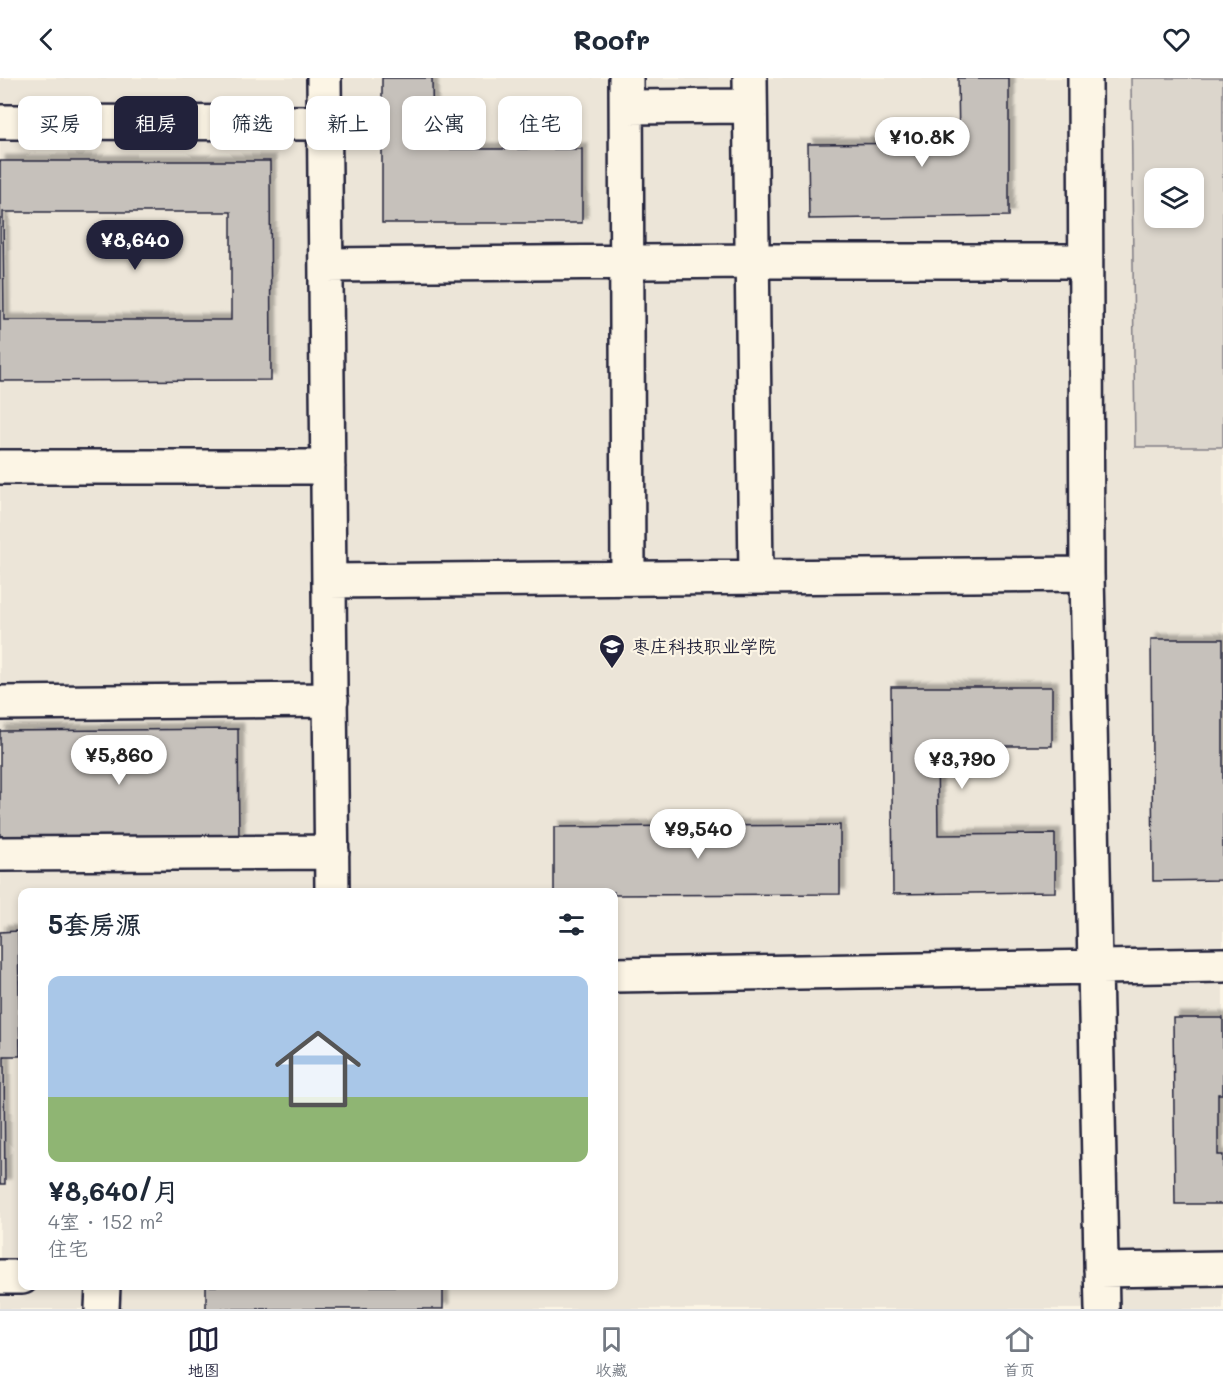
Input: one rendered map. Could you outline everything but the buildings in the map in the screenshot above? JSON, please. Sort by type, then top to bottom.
[{"type":"street","points":[[324,78],[324,96]]},
{"type":"street","points":[[1085,78],[1087,574],[1093,967],[1102,1309]]},
{"type":"street","points":[[628,578],[627,92],[750,92],[756,577]]},
{"type":"street","points":[[0,122],[306,123]]},
{"type":"street","points":[[325,150],[332,888]]},
{"type":"street","points":[[326,266],[751,261],[1084,261]]},
{"type":"street","points":[[0,468],[328,467]]},
{"type":"street","points":[[329,580],[1087,574]]},
{"type":"street","points":[[0,703],[331,700]]},
{"type":"street","points":[[0,854],[332,852]]},
{"type":"street","points":[[618,975],[1223,965]]},
{"type":"street","points":[[1101,1270],[1223,1268]]},
{"type":"street","points":[[0,1277],[18,1276]]},
{"type":"street","points":[[102,1309],[103,1290]]},
{"type":"shaded area","name":"枣庄科技职业学院","points":[[0,78],[1131,78],[1135,447],[1223,447],[1223,1309],[0,1309]]},
{"type":"shaded area","points":[[1131,78],[1223,78],[1223,447],[1135,447]]},
{"type":"place","name":"枣庄科技职业学院","points":[[612,670]]}]
